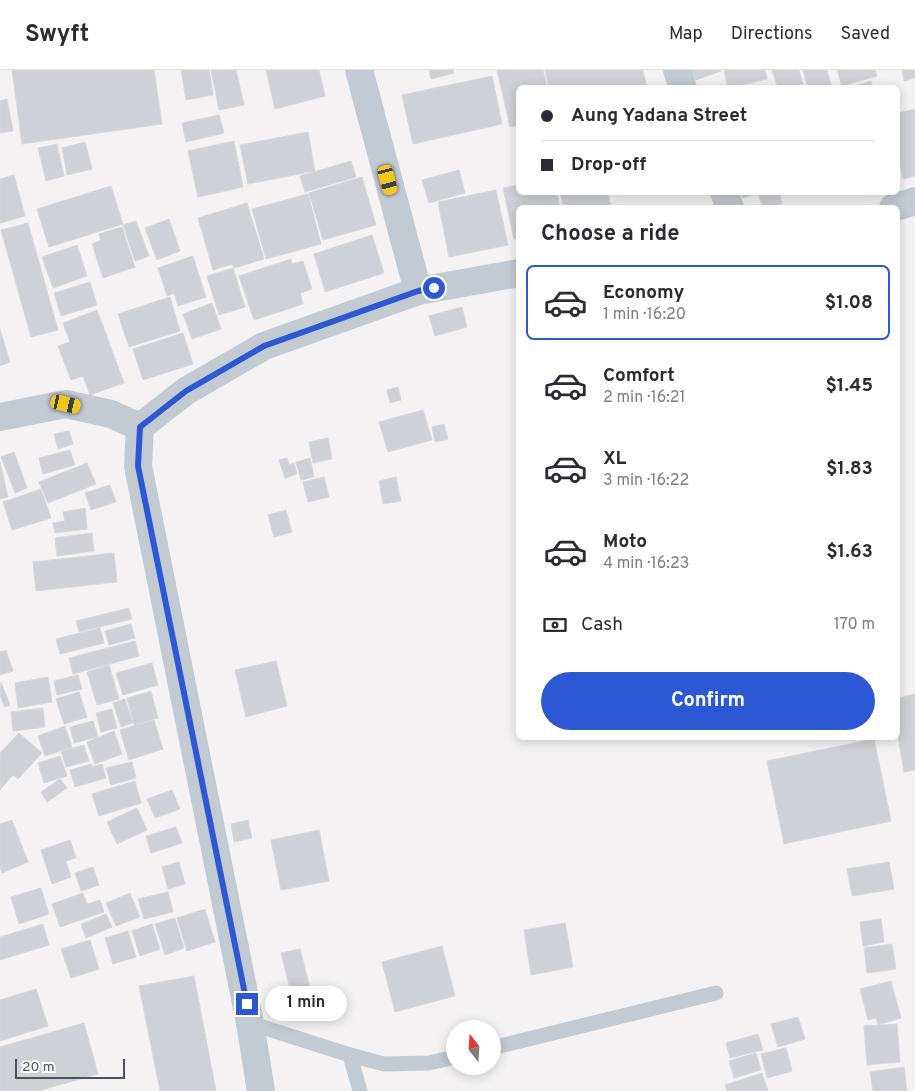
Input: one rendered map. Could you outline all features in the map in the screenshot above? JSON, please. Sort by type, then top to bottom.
[{"type":"street","points":[[359,70],[418,291]]},
{"type":"street","points":[[677,70],[682,85]]},
{"type":"street","points":[[900,206],[915,201]]},
{"type":"street","points":[[261,1091],[250,1023],[138,466],[140,427],[186,391],[264,346],[418,291],[516,274]]},
{"type":"street","points":[[0,416],[66,404],[111,414],[140,427]]},
{"type":"lane","points":[[501,1046],[716,993]]},
{"type":"lane","points":[[250,1023],[384,1064],[429,1063],[446,1059]]},
{"type":"lane","points":[[350,1055],[360,1091]]},
{"type":"building","points":[[12,70],[154,70],[162,124],[22,144]]},
{"type":"building","points":[[181,70],[209,70],[213,95],[186,100]]},
{"type":"building","points":[[211,70],[236,70],[244,105],[219,110]]},
{"type":"building","points":[[266,70],[319,70],[325,96],[275,109]]},
{"type":"building","points":[[429,70],[453,70],[454,73],[431,79]]},
{"type":"building","points":[[497,70],[543,70],[546,85],[516,85],[516,126],[510,127]]},
{"type":"building","points":[[545,70],[643,70],[646,85],[548,85]]},
{"type":"building","points":[[692,70],[720,70],[721,71],[696,80]]},
{"type":"building","points":[[724,70],[765,70],[767,79],[741,85],[727,85]]},
{"type":"building","points":[[772,70],[799,70],[803,85],[777,85]]},
{"type":"building","points":[[803,70],[827,70],[831,85],[807,85]]},
{"type":"building","points":[[837,70],[875,70],[877,76],[842,85]]},
{"type":"building","points":[[902,70],[915,70],[915,78],[904,81]]},
{"type":"building","points":[[492,76],[502,124],[413,144],[402,95]]},
{"type":"building","points":[[871,81],[872,85],[857,85]]},
{"type":"building","points":[[7,99],[13,131],[0,133],[0,101]]},
{"type":"building","points":[[915,109],[915,176],[903,179],[900,163],[900,113]]},
{"type":"building","points":[[219,115],[224,133],[186,142],[182,123]]},
{"type":"building","points":[[308,132],[315,171],[248,184],[240,145]]},
{"type":"building","points":[[234,141],[243,187],[198,197],[188,151]]},
{"type":"building","points":[[85,142],[92,169],[67,175],[62,148]]},
{"type":"building","points":[[57,144],[64,176],[46,181],[38,148]]},
{"type":"building","points":[[351,161],[356,177],[305,192],[300,176]]},
{"type":"building","points":[[459,170],[465,193],[429,203],[422,180]]},
{"type":"building","points":[[14,175],[25,216],[0,223],[0,179]]},
{"type":"building","points":[[362,177],[376,225],[323,240],[309,193]]},
{"type":"building","points":[[111,186],[123,224],[49,247],[37,209]]},
{"type":"building","points":[[516,186],[516,195],[558,195],[559,205],[516,205],[516,239],[514,239],[503,188]]},
{"type":"building","points":[[496,190],[508,245],[449,257],[438,202]]},
{"type":"building","points":[[308,194],[321,244],[266,259],[252,209]]},
{"type":"building","points":[[561,195],[609,195],[610,205],[563,205]]},
{"type":"building","points":[[759,195],[780,195],[782,204],[762,205]]},
{"type":"building","points":[[247,203],[264,259],[234,268],[233,264],[213,270],[198,218]]},
{"type":"building","points":[[169,219],[180,251],[157,260],[145,228]]},
{"type":"building","points":[[136,221],[149,256],[135,261],[123,225]]},
{"type":"building","points":[[28,223],[58,330],[31,337],[1,230]]},
{"type":"building","points":[[122,227],[135,267],[103,278],[92,244],[101,240],[99,234]]},
{"type":"building","points":[[372,235],[384,273],[325,292],[314,254]]},
{"type":"building","points":[[77,245],[87,276],[53,288],[42,257]]},
{"type":"building","points":[[193,256],[206,297],[178,306],[174,293],[167,296],[158,268]]},
{"type":"building","points":[[291,259],[292,264],[303,261],[312,289],[300,293],[303,304],[254,320],[239,276]]},
{"type":"building","points":[[233,268],[245,307],[219,315],[207,276]]},
{"type":"building","points":[[90,282],[97,305],[61,316],[54,293]]},
{"type":"building","points":[[170,297],[180,331],[129,347],[118,314]]},
{"type":"building","points":[[212,303],[221,329],[192,339],[183,314]]},
{"type":"building","points":[[462,307],[467,327],[435,336],[429,316]]},
{"type":"building","points":[[97,310],[124,383],[90,395],[83,376],[71,380],[58,346],[70,342],[63,323]]},
{"type":"building","points":[[0,329],[10,362],[0,366]]},
{"type":"building","points":[[183,333],[193,364],[143,380],[133,349]]},
{"type":"building","points":[[398,387],[401,400],[390,403],[387,390]]},
{"type":"building","points":[[423,410],[432,440],[388,452],[379,422]]},
{"type":"building","points":[[444,424],[448,439],[435,442],[432,427]]},
{"type":"building","points":[[69,431],[73,444],[58,449],[54,434]]},
{"type":"building","points":[[328,438],[332,459],[313,463],[309,442]]},
{"type":"building","points":[[70,450],[75,465],[43,474],[39,458]]},
{"type":"building","points":[[14,452],[27,488],[15,493],[1,457]]},
{"type":"building","points":[[287,458],[289,465],[294,463],[297,474],[285,478],[279,460]]},
{"type":"building","points":[[310,458],[314,477],[301,480],[296,462]]},
{"type":"building","points":[[0,462],[8,497],[0,499]]},
{"type":"building","points":[[87,463],[96,484],[48,503],[39,482]]},
{"type":"building","points":[[324,477],[329,497],[308,502],[303,482]]},
{"type":"building","points":[[396,477],[401,501],[383,504],[379,481]]},
{"type":"building","points":[[110,485],[116,502],[91,510],[85,493]]},
{"type":"building","points":[[41,489],[51,518],[12,530],[3,502]]},
{"type":"building","points":[[85,508],[87,529],[55,533],[53,523],[65,521],[63,512]]},
{"type":"building","points":[[286,510],[292,532],[274,537],[268,515]]},
{"type":"building","points":[[92,533],[94,551],[57,556],[55,538]]},
{"type":"building","points":[[114,553],[117,582],[36,591],[33,562]]},
{"type":"building","points":[[129,608],[132,619],[79,632],[76,621]]},
{"type":"building","points":[[131,624],[135,638],[109,645],[105,631]]},
{"type":"building","points":[[100,628],[104,643],[60,654],[56,639]]},
{"type":"building","points":[[135,641],[139,656],[73,674],[69,658]]},
{"type":"building","points":[[6,650],[13,671],[0,675],[0,652]]},
{"type":"building","points":[[276,661],[287,706],[246,717],[235,670]]},
{"type":"building","points":[[152,663],[158,685],[123,695],[116,673]]},
{"type":"building","points":[[109,665],[119,699],[97,705],[87,672]]},
{"type":"building","points":[[78,675],[82,689],[57,695],[54,681]]},
{"type":"building","points":[[48,677],[52,702],[18,708],[15,683]]},
{"type":"building","points":[[1,682],[10,705],[5,707],[0,696]]},
{"type":"building","points":[[151,691],[158,718],[134,725],[127,698]]},
{"type":"building","points":[[79,692],[87,717],[64,724],[56,699]]},
{"type":"building","points":[[915,694],[915,770],[904,772],[899,740],[900,698]]},
{"type":"building","points":[[125,699],[133,723],[121,727],[113,703]]},
{"type":"building","points":[[43,708],[45,727],[13,731],[11,712]]},
{"type":"building","points":[[112,709],[117,728],[101,732],[96,713]]},
{"type":"building","points":[[154,720],[163,749],[129,760],[120,730]]},
{"type":"building","points":[[93,721],[98,737],[74,743],[70,727]]},
{"type":"building","points":[[65,726],[72,747],[45,756],[38,736]]},
{"type":"building","points":[[114,731],[122,754],[95,764],[87,742]]},
{"type":"building","points":[[19,733],[42,753],[18,779],[13,775],[0,790],[0,753]]},
{"type":"building","points":[[874,740],[891,821],[784,844],[767,761]]},
{"type":"building","points":[[84,745],[89,761],[66,767],[61,751]]},
{"type":"building","points":[[60,756],[67,776],[44,783],[38,763]]},
{"type":"building","points":[[132,762],[136,778],[111,785],[106,768]]},
{"type":"building","points":[[91,764],[92,767],[102,764],[106,778],[75,787],[70,770]]},
{"type":"building","points":[[60,779],[67,788],[47,802],[41,792]]},
{"type":"building","points":[[135,781],[141,803],[99,816],[92,794]]},
{"type":"building","points":[[172,790],[180,809],[155,818],[147,799]]},
{"type":"building","points":[[137,808],[147,830],[117,844],[107,822]]},
{"type":"building","points":[[12,820],[28,862],[2,873],[0,867],[0,824]]},
{"type":"building","points":[[248,820],[252,838],[234,842],[231,824]]},
{"type":"building","points":[[176,827],[182,843],[151,853],[146,836]]},
{"type":"building","points":[[319,830],[329,881],[281,890],[271,840]]},
{"type":"building","points":[[70,840],[76,858],[66,861],[71,877],[52,884],[41,850]]},
{"type":"building","points":[[179,862],[185,884],[168,889],[162,867]]},
{"type":"building","points":[[889,862],[894,889],[852,896],[847,869]]},
{"type":"building","points":[[93,867],[99,885],[81,891],[75,873]]},
{"type":"building","points":[[41,888],[49,914],[19,924],[11,897]]},
{"type":"building","points":[[168,892],[173,912],[144,919],[138,899]]},
{"type":"building","points":[[83,893],[87,904],[100,900],[104,912],[60,927],[52,904]]},
{"type":"building","points":[[130,893],[140,917],[116,926],[106,903]]},
{"type":"building","points":[[205,909],[215,942],[187,951],[177,918]]},
{"type":"building","points":[[106,914],[112,927],[86,938],[81,924]]},
{"type":"building","points":[[175,918],[184,948],[165,955],[155,924]]},
{"type":"building","points":[[881,919],[884,942],[863,946],[860,922]]},
{"type":"building","points":[[565,923],[573,967],[531,975],[524,930]]},
{"type":"building","points":[[43,924],[49,945],[0,960],[0,937]]},
{"type":"building","points":[[152,924],[160,949],[140,956],[132,931]]},
{"type":"building","points":[[128,931],[136,957],[113,964],[105,938]]},
{"type":"building","points":[[90,940],[99,969],[71,978],[61,949]]},
{"type":"building","points":[[892,944],[896,969],[867,973],[864,948]]},
{"type":"building","points":[[442,946],[455,996],[395,1012],[382,962]]},
{"type":"building","points":[[300,949],[313,1000],[294,1005],[281,953]]},
{"type":"building","points":[[194,976],[216,1091],[160,1091],[139,986]]},
{"type":"building","points":[[891,981],[901,1018],[878,1025],[876,1018],[868,1020],[860,989]]},
{"type":"building","points":[[36,989],[48,1026],[0,1041],[0,1000]]},
{"type":"building","points":[[798,1017],[805,1039],[778,1047],[771,1024]]},
{"type":"building","points":[[84,1023],[98,1074],[38,1091],[0,1091],[0,1047]]},
{"type":"building","points":[[897,1024],[900,1062],[867,1065],[864,1026]]},
{"type":"building","points":[[758,1034],[763,1050],[730,1058],[726,1043]]},
{"type":"building","points":[[786,1048],[792,1071],[767,1078],[761,1054]]},
{"type":"building","points":[[756,1053],[761,1070],[734,1078],[729,1061]]},
{"type":"building","points":[[904,1067],[907,1091],[873,1091],[870,1072]]},
{"type":"building","points":[[762,1073],[768,1091],[727,1091],[725,1085]]},
{"type":"route","points":[[247,1004],[138,466],[140,427],[186,391],[264,346],[418,291],[434,288]]}]
